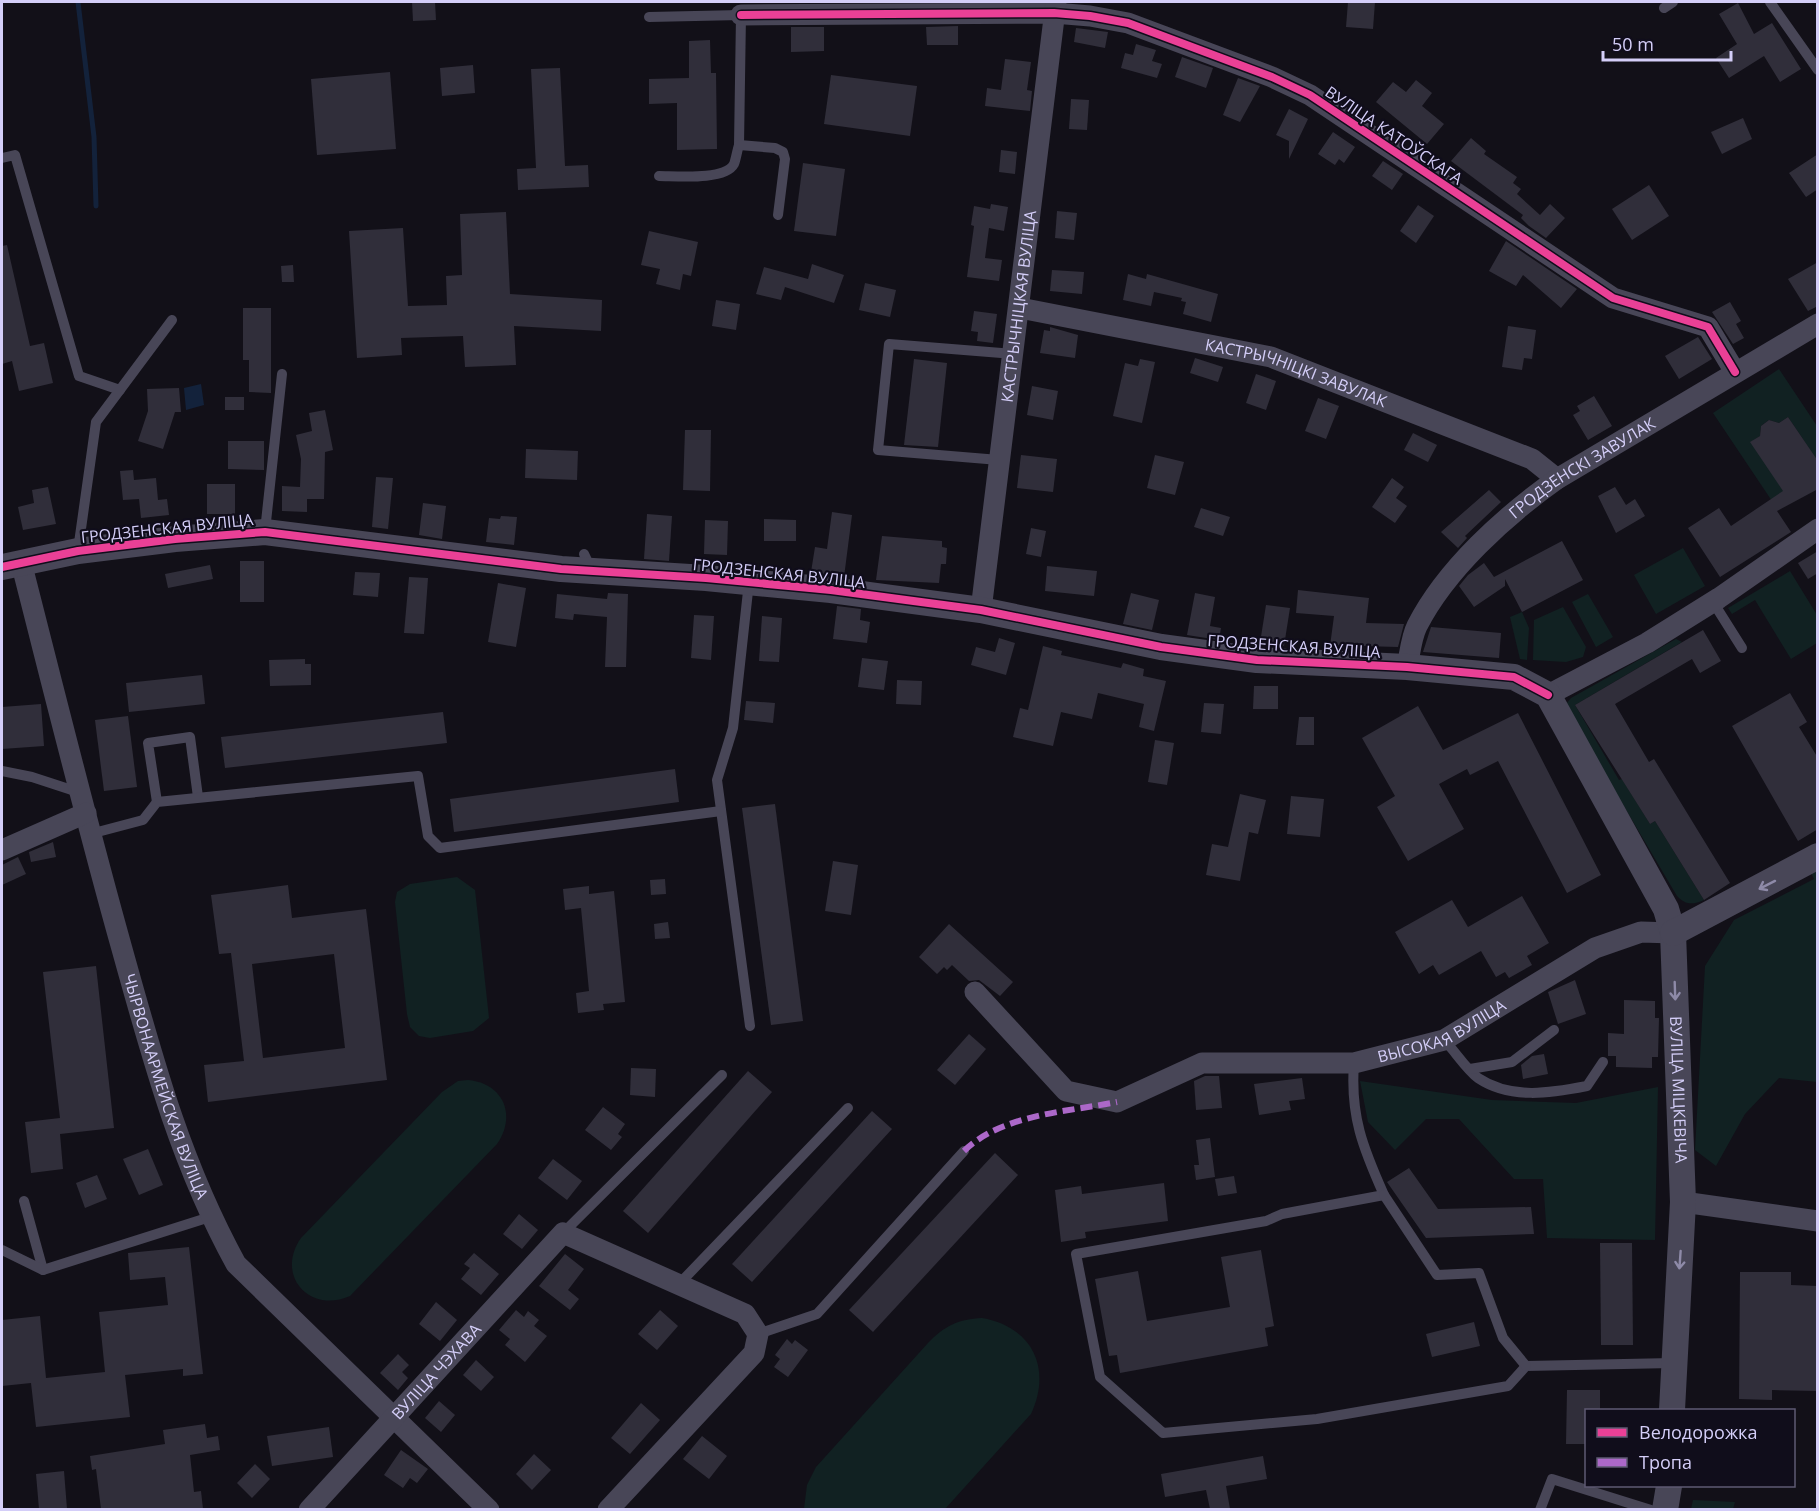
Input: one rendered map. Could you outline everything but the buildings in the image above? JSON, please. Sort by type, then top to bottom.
[{"type":"street","name":"ВУЛІЦА КАТОЎСКАГА","points":[[741,15],[1055,7],[1128,23],[1272,77],[1310,95],[1612,298],[1708,327],[1735,372]]},
{"type":"street","name":"КАСТРЫЧНІЦКАЯ ВУЛІЦА","points":[[981,610],[1020,308],[1055,7]]},
{"type":"street","name":"КАСТРЫЧНІЦКІ ЗАВУЛАК","points":[[1020,308],[1271,357],[1532,459],[1557,479]]},
{"type":"street","name":"ГРОДЗЕНСКІ ЗАВУЛАК","points":[[1407,667],[1415,628],[1436,595],[1480,544],[1522,504],[1557,479],[1818,324]]},
{"type":"street","points":[[1818,529],[1713,602],[1647,643],[1548,695],[1666,909],[1673,933],[1818,856]]},
{"type":"street","name":"ГРОДЗЕНСКАЯ ВУЛІЦА","points":[[11,564],[78,551],[265,532],[588,562],[981,610],[1171,649],[1257,660],[1407,667],[1514,677],[1548,695]]},
{"type":"street","name":"ЧЫРВОНААРМЕЙСКАЯ ВУЛІЦА","points":[[11,564],[83,803],[164,1098],[210,1217],[236,1264],[489,1509]]},
{"type":"street","points":[[2,850],[83,803]]},
{"type":"street","name":"ВЫСОКАЯ ВУЛІЦА","points":[[975,992],[1066,1090],[1117,1102],[1202,1063],[1271,1061],[1354,1063],[1444,1040],[1595,948],[1641,932],[1673,933]]},
{"type":"street","name":"ВУЛІЦА МІЦКЕВІЧА","points":[[1672,1409],[1683,1202],[1673,933]]},
{"type":"street","points":[[1683,1202],[1818,1221]]},
{"type":"street","points":[[563,1233],[680,1283],[745,1314],[758,1334],[754,1353],[608,1509]]},
{"type":"street","name":"ВУЛІЦА ЧЭХАВА","points":[[309,1509],[563,1233]]},
{"type":"street","points":[[1665,1509],[1669,1487]]},
{"type":"lane","points":[[1770,2],[1818,70]]},
{"type":"lane","points":[[649,17],[741,15],[738,145],[733,165],[725,172],[712,175],[658,176]]},
{"type":"lane","points":[[738,145],[775,148],[783,152],[785,159],[778,215]]},
{"type":"lane","points":[[2,158],[15,155],[79,376],[120,390]]},
{"type":"lane","points":[[78,551],[96,422],[172,320]]},
{"type":"lane","points":[[999,460],[878,450],[889,344],[1014,354]]},
{"type":"lane","points":[[265,532],[282,374]]},
{"type":"lane","points":[[749,582],[733,728],[717,780],[750,1026]]},
{"type":"lane","points":[[1713,602],[1742,648]]},
{"type":"lane","points":[[157,802],[148,743],[190,737],[198,797]]},
{"type":"lane","points":[[2,771],[32,777],[83,803]]},
{"type":"lane","points":[[90,834],[143,820],[157,802],[418,776],[428,836],[440,848],[721,811]]},
{"type":"lane","points":[[1470,1069],[1512,1062],[1554,1030]]},
{"type":"lane","points":[[1444,1040],[1477,1077],[1502,1090],[1534,1094],[1587,1086],[1603,1062]]},
{"type":"lane","points":[[1354,1063],[1352,1090],[1362,1145],[1384,1195],[1437,1275],[1479,1273],[1503,1338],[1526,1366]]},
{"type":"lane","points":[[563,1233],[722,1075]]},
{"type":"lane","points":[[680,1283],[848,1108]]},
{"type":"lane","points":[[758,1334],[817,1314],[964,1152]]},
{"type":"lane","points":[[1384,1195],[1282,1214],[1266,1221],[1076,1254],[1100,1377],[1163,1433],[1317,1419],[1508,1386],[1526,1366],[1673,1363]]},
{"type":"lane","points":[[24,1201],[43,1270]]},
{"type":"lane","points":[[2,1250],[43,1270],[210,1217]]},
{"type":"lane","points":[[1540,1509],[1552,1479],[1651,1509]]},
{"type":"shaded area","points":[[1779,369],[1817,426],[1817,460],[1788,417],[1779,423],[1769,420],[1761,426],[1760,436],[1751,442],[1791,502],[1778,510],[1713,413]]},
{"type":"shaded area","points":[[1683,548],[1705,586],[1656,614],[1634,575]]},
{"type":"shaded area","points":[[1790,571],[1817,615],[1817,643],[1791,659],[1755,600],[1732,614],[1728,608]]},
{"type":"shaded area","points":[[1588,594],[1613,637],[1596,647],[1572,602]]},
{"type":"shaded area","points":[[1563,607],[1586,647],[1583,657],[1566,662],[1533,660],[1534,620]]},
{"type":"shaded area","points":[[1522,612],[1529,628],[1527,660],[1520,659],[1510,617]]},
{"type":"shaded area","points":[[1676,639],[1682,642],[1575,705],[1619,780],[1622,779],[1650,824],[1655,821],[1704,900],[1696,903],[1686,903],[1677,896],[1567,710],[1566,704],[1571,698]]},
{"type":"shaded area","points":[[1817,869],[1817,1082],[1779,1078],[1745,1114],[1716,1166],[1695,1150],[1705,966],[1734,920],[1814,879],[1811,873]]},
{"type":"shaded area","points":[[457,877],[475,890],[489,1018],[473,1031],[430,1038],[419,1036],[410,1027],[407,1014],[395,902],[397,892],[410,884]]},
{"type":"shaded area","points":[[468,1080],[490,1087],[503,1102],[506,1122],[497,1144],[350,1296],[335,1300],[321,1300],[300,1288],[294,1277],[292,1265],[294,1252],[301,1238],[442,1092],[458,1081]]},
{"type":"shaded area","points":[[1360,1081],[1492,1100],[1576,1103],[1658,1087],[1655,1240],[1547,1238],[1543,1179],[1514,1179],[1459,1119],[1426,1119],[1395,1150],[1368,1122]]},
{"type":"shaded area","points":[[982,1318],[1014,1330],[1025,1340],[1038,1366],[1037,1397],[1031,1414],[945,1509],[804,1509],[807,1485],[816,1467],[928,1343],[952,1325]]},
{"type":"shaded area","points":[[1693,1500],[1735,1502],[1733,1509],[1691,1509]]},
{"type":"water","points":[[201,384],[204,405],[186,410],[184,388]]},
{"type":"waterway","points":[[78,2],[94,137],[96,206]]},
{"type":"marked path","points":[[964,1151],[979,1139],[1016,1122],[1036,1116],[1117,1102]]},
{"type":"cycle path","points":[[741,15],[1054,13],[1090,16],[1128,23],[1272,77],[1310,95],[1613,298],[1708,327],[1735,372]]},
{"type":"cycle path","points":[[2,567],[78,551],[175,539],[265,532],[561,569],[706,578],[831,590],[981,610],[1161,647],[1257,660],[1407,667],[1514,677],[1548,695]]}]
